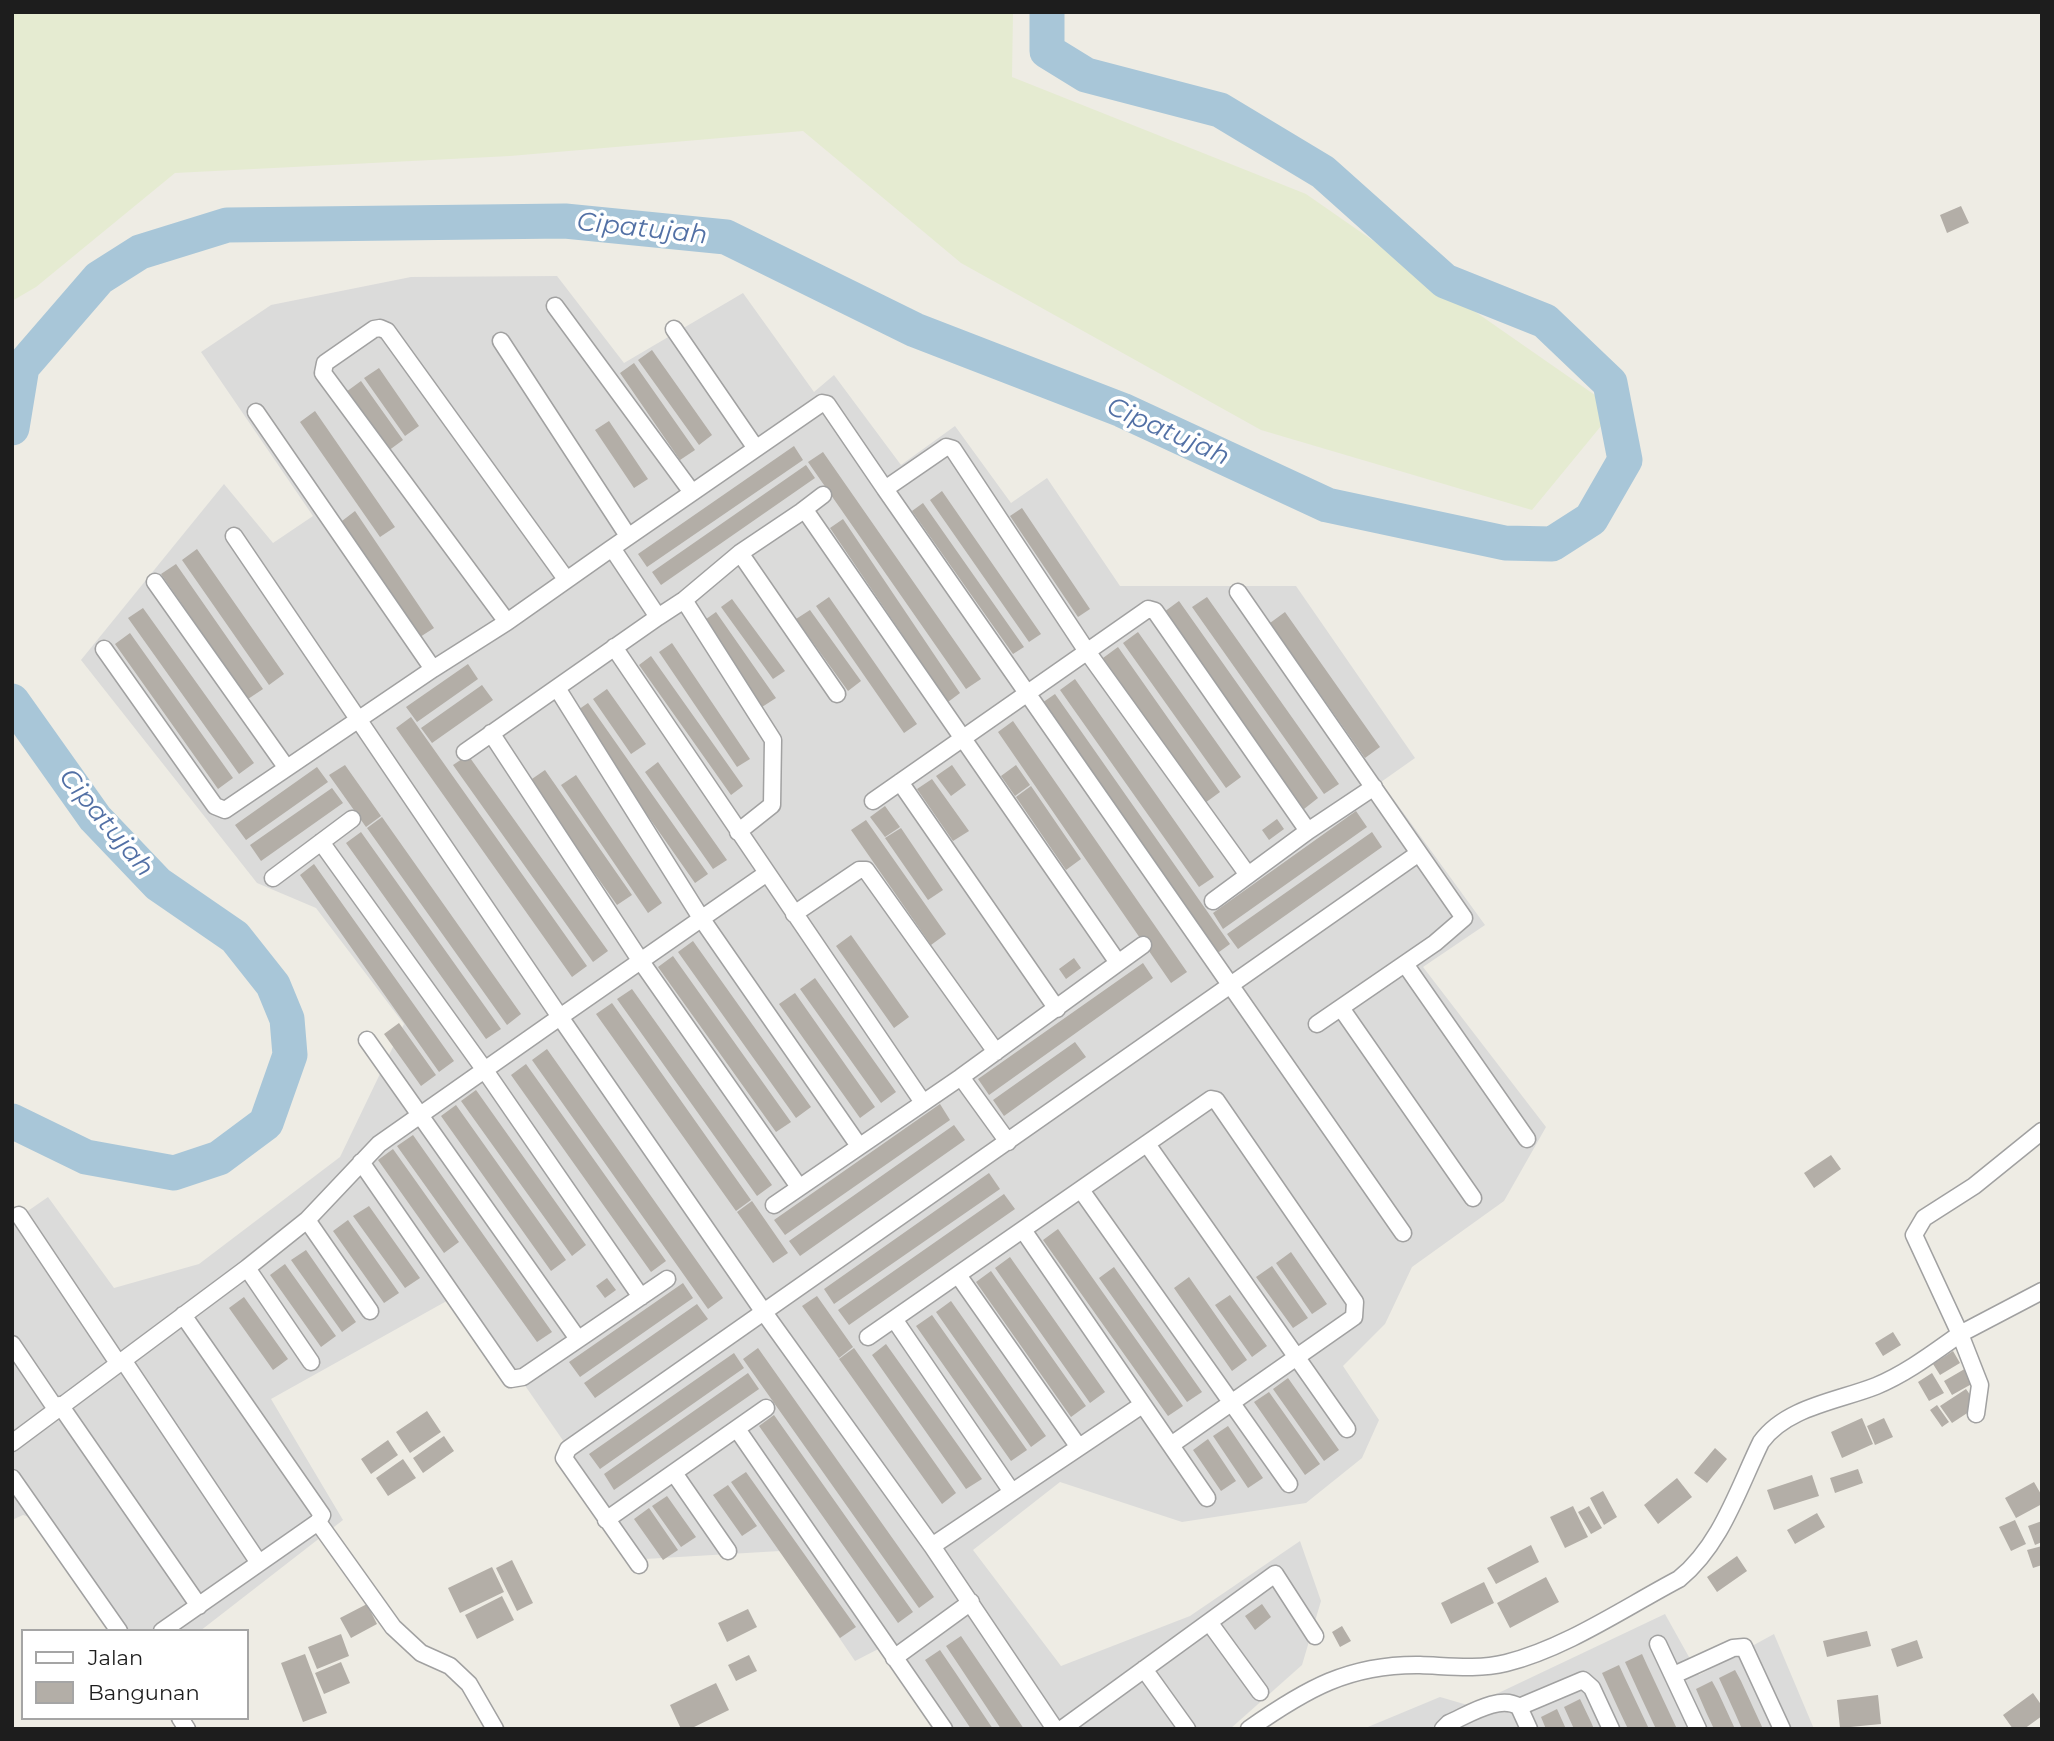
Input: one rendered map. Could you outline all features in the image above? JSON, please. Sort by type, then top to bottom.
[{"type":"street","points":[[555,306],[691,491]]},
{"type":"street","points":[[507,622],[323,373],[325,363],[374,329],[387,331],[566,579]]},
{"type":"street","points":[[674,329],[755,447]]},
{"type":"street","points":[[501,341],[628,536]]},
{"type":"street","points":[[104,649],[219,809],[233,806],[433,669],[507,622],[755,447],[825,403],[1403,1233]]},
{"type":"street","points":[[256,412],[433,669]]},
{"type":"street","points":[[885,489],[946,447],[953,449],[1086,650],[1248,875]]},
{"type":"street","points":[[465,752],[684,600],[740,553],[823,495]]},
{"type":"street","points":[[802,511],[807,513],[1118,963]]},
{"type":"street","points":[[234,536],[560,1017],[763,1311],[971,1602],[1055,1729]]},
{"type":"street","points":[[612,548],[658,617]]},
{"type":"street","points":[[740,553],[837,694]]},
{"type":"street","points":[[155,582],[286,768]]},
{"type":"street","points":[[1238,592],[1464,919],[1405,964],[1317,1024]]},
{"type":"street","points":[[684,600],[774,740],[772,805],[738,832]]},
{"type":"street","points":[[873,801],[1145,610],[1155,611],[1308,831]]},
{"type":"street","points":[[614,647],[922,1101]]},
{"type":"street","points":[[557,688],[701,918],[859,1146]]},
{"type":"street","points":[[491,733],[639,960],[799,1187]]},
{"type":"street","points":[[900,782],[1057,1009]]},
{"type":"street","points":[[1213,901],[1308,831],[1374,787]]},
{"type":"street","points":[[273,878],[352,819]]},
{"type":"street","points":[[321,842],[484,1069],[641,1297]]},
{"type":"street","points":[[639,1565],[568,1466],[564,1458],[568,1449],[1419,853]]},
{"type":"street","points":[[794,914],[859,870],[866,870],[996,1052]]},
{"type":"street","points":[[12,1443],[247,1268],[307,1220],[379,1144],[418,1114],[766,873]]},
{"type":"street","points":[[774,1205],[922,1101],[961,1077],[1143,945]]},
{"type":"street","points":[[1405,964],[1527,1139]]},
{"type":"street","points":[[1341,1008],[1473,1198]]},
{"type":"street","points":[[367,1040],[578,1339]]},
{"type":"street","points":[[961,1077],[1007,1142]]},
{"type":"street","points":[[868,1337],[1211,1098],[1221,1107],[1356,1306],[1353,1317],[1171,1445]]},
{"type":"street","points":[[1976,1414],[1980,1385],[1960,1334],[1914,1235],[1924,1218],[1983,1180],[2042,1131]]},
{"type":"street","points":[[1147,1144],[1347,1429]]},
{"type":"street","points":[[361,1162],[507,1377],[513,1380],[523,1377],[667,1279]]},
{"type":"street","points":[[1081,1190],[1289,1484]]},
{"type":"street","points":[[19,1215],[259,1563]]},
{"type":"street","points":[[307,1220],[370,1311]]},
{"type":"street","points":[[1023,1230],[1207,1498]]},
{"type":"street","points":[[247,1268],[311,1362]]},
{"type":"street","points":[[958,1275],[1078,1446]]},
{"type":"street","points":[[1249,1729],[1294,1698],[1348,1672],[1379,1666],[1466,1668],[1505,1663],[1534,1653],[1679,1578],[1695,1566],[1711,1545],[1761,1442],[1772,1427],[1812,1408],[1878,1385],[1916,1365],[1960,1334],[2042,1291]]},
{"type":"street","points":[[165,1629],[318,1522],[321,1512],[183,1315]]},
{"type":"street","points":[[894,1319],[1013,1492]]},
{"type":"street","points":[[12,1344],[199,1605]]},
{"type":"street","points":[[932,1546],[1142,1405]]},
{"type":"street","points":[[606,1520],[766,1408]]},
{"type":"street","points":[[737,1429],[944,1729]]},
{"type":"street","points":[[674,1472],[728,1551]]},
{"type":"street","points":[[12,1478],[118,1629]]},
{"type":"street","points":[[318,1522],[393,1627],[421,1653],[450,1666],[469,1684],[495,1729]]},
{"type":"street","points":[[1062,1729],[1275,1574],[1315,1636]]},
{"type":"street","points":[[894,1658],[971,1602]]},
{"type":"street","points":[[1209,1622],[1260,1692]]},
{"type":"street","points":[[1658,1644],[1698,1729]]},
{"type":"street","points":[[1674,1675],[1733,1648],[1744,1647],[1782,1729]]},
{"type":"street","points":[[1144,1669],[1187,1729]]},
{"type":"street","points":[[1519,1707],[1586,1681],[1611,1729]]},
{"type":"street","points":[[1443,1729],[1449,1723],[1500,1703],[1512,1702],[1519,1707],[1529,1729]]},
{"type":"shaded area","points":[[557,276],[624,363],[743,293],[814,392],[834,375],[901,465],[955,426],[1011,503],[1047,478],[1120,586],[1296,586],[1415,758],[1381,782],[1485,925],[1423,967],[1546,1127],[1504,1201],[1412,1267],[1385,1324],[1343,1366],[1379,1420],[1362,1458],[1306,1503],[1182,1522],[1060,1482],[973,1550],[1061,1666],[1190,1616],[1300,1541],[1321,1601],[1302,1665],[1230,1729],[947,1729],[888,1644],[855,1661],[780,1551],[645,1559],[461,1293],[271,1399],[343,1520],[203,1629],[114,1629],[56,1526],[23,1515],[12,1520],[12,1222],[48,1197],[114,1288],[199,1264],[340,1157],[404,1024],[316,908],[257,883],[81,660],[224,484],[273,543],[313,516],[201,352],[271,305],[411,277]]},
{"type":"shaded area","points":[[1665,1614],[1699,1675],[1774,1634],[1814,1729],[1363,1729],[1440,1697],[1471,1706]]},
{"type":"green space","points":[[12,12],[1013,12],[1012,77],[1306,194],[1615,409],[1532,510],[1261,430],[961,263],[803,131],[510,156],[175,173],[36,287],[12,301]]},
{"type":"building","points":[[1961,206],[1969,223],[1947,233],[1940,215]]},
{"type":"building","points":[[652,350],[712,435],[699,445],[638,360]]},
{"type":"building","points":[[634,363],[695,450],[680,460],[620,373]]},
{"type":"building","points":[[379,368],[419,426],[405,436],[364,378]]},
{"type":"building","points":[[361,381],[403,440],[388,451],[346,392]]},
{"type":"building","points":[[315,411],[395,527],[380,537],[300,422]]},
{"type":"building","points":[[609,421],[648,479],[634,488],[595,430]]},
{"type":"building","points":[[794,446],[803,460],[647,567],[638,554]]},
{"type":"building","points":[[823,452],[981,679],[966,689],[808,462]]},
{"type":"building","points":[[806,465],[815,478],[661,585],[652,572]]},
{"type":"building","points":[[942,491],[1041,634],[1029,642],[930,500]]},
{"type":"building","points":[[923,503],[1024,647],[1013,654],[912,511]]},
{"type":"building","points":[[1022,508],[1090,609],[1078,617],[1010,516]]},
{"type":"building","points":[[355,511],[434,628],[420,637],[342,521]]},
{"type":"building","points":[[843,519],[960,693],[948,702],[830,528]]},
{"type":"building","points":[[197,549],[284,674],[269,685],[182,560]]},
{"type":"building","points":[[176,564],[263,689],[248,699],[161,574]]},
{"type":"building","points":[[829,597],[917,724],[904,733],[816,606]]},
{"type":"building","points":[[1207,597],[1339,784],[1324,794],[1192,607]]},
{"type":"building","points":[[732,599],[785,671],[773,679],[721,607]]},
{"type":"building","points":[[1179,601],[1318,798],[1304,809],[1164,612]]},
{"type":"building","points":[[143,608],[254,763],[239,774],[128,618]]},
{"type":"building","points":[[810,610],[861,681],[848,691],[796,619]]},
{"type":"building","points":[[716,612],[776,698],[762,707],[702,622]]},
{"type":"building","points":[[1285,612],[1380,747],[1365,758],[1270,623]]},
{"type":"building","points":[[1138,632],[1241,777],[1226,788],[1123,643]]},
{"type":"building","points":[[130,633],[233,778],[218,789],[115,644]]},
{"type":"building","points":[[672,643],[750,759],[737,767],[659,652]]},
{"type":"building","points":[[1118,647],[1220,792],[1205,803],[1103,658]]},
{"type":"building","points":[[651,656],[743,786],[731,795],[639,665]]},
{"type":"building","points":[[468,664],[478,679],[417,722],[406,707]]},
{"type":"building","points":[[1075,679],[1214,877],[1199,887],[1060,690]]},
{"type":"building","points":[[482,685],[493,700],[432,743],[421,728]]},
{"type":"building","points":[[607,689],[646,744],[631,754],[593,699]]},
{"type":"building","points":[[1055,694],[1230,944],[1215,955],[1039,705]]},
{"type":"building","points":[[588,703],[708,874],[695,883],[575,712]]},
{"type":"building","points":[[411,717],[587,966],[572,977],[396,728]]},
{"type":"building","points":[[1013,721],[1187,972],[1171,983],[998,732]]},
{"type":"building","points":[[468,755],[608,951],[593,962],[453,765]]},
{"type":"building","points":[[658,762],[727,860],[713,869],[645,772]]},
{"type":"building","points":[[345,765],[381,816],[366,827],[329,775]]},
{"type":"building","points":[[952,765],[966,785],[951,796],[936,776]]},
{"type":"building","points":[[1016,765],[1030,785],[1015,796],[1001,776]]},
{"type":"building","points":[[317,767],[328,782],[246,840],[235,825]]},
{"type":"building","points":[[545,770],[632,895],[617,905],[529,781]]},
{"type":"building","points":[[576,775],[662,903],[648,913],[561,785]]},
{"type":"building","points":[[932,779],[969,831],[953,841],[917,789]]},
{"type":"building","points":[[1031,786],[1081,859],[1066,870],[1016,797]]},
{"type":"building","points":[[332,788],[343,803],[261,861],[250,845]]},
{"type":"building","points":[[885,806],[900,827],[885,837],[870,817]]},
{"type":"building","points":[[1356,811],[1367,827],[1223,929],[1213,913]]},
{"type":"building","points":[[382,817],[521,1014],[507,1025],[367,828]]},
{"type":"building","points":[[1277,819],[1284,829],[1269,840],[1262,830]]},
{"type":"building","points":[[866,820],[946,934],[931,945],[851,830]]},
{"type":"building","points":[[901,828],[943,890],[928,900],[885,838]]},
{"type":"building","points":[[361,832],[501,1029],[486,1039],[346,843]]},
{"type":"building","points":[[1372,832],[1382,847],[1238,949],[1227,934]]},
{"type":"building","points":[[314,864],[454,1061],[439,1072],[300,875]]},
{"type":"building","points":[[851,935],[909,1017],[894,1028],[836,946]]},
{"type":"building","points":[[693,941],[811,1107],[796,1118],[678,952]]},
{"type":"building","points":[[673,956],[791,1122],[776,1132],[658,967]]},
{"type":"building","points":[[1074,958],[1081,968],[1066,979],[1059,969]]},
{"type":"building","points":[[1143,963],[1153,978],[989,1095],[978,1079]]},
{"type":"building","points":[[815,978],[896,1092],[881,1103],[800,989]]},
{"type":"building","points":[[632,989],[772,1185],[757,1196],[617,999]]},
{"type":"building","points":[[795,993],[875,1107],[860,1118],[779,1004]]},
{"type":"building","points":[[612,1003],[751,1200],[736,1211],[596,1014]]},
{"type":"building","points":[[399,1023],[436,1075],[421,1086],[384,1034]]},
{"type":"building","points":[[1075,1042],[1086,1057],[1004,1116],[993,1100]]},
{"type":"building","points":[[547,1049],[723,1298],[708,1309],[532,1060]]},
{"type":"building","points":[[526,1064],[666,1261],[651,1272],[511,1075]]},
{"type":"building","points":[[476,1090],[586,1245],[572,1256],[461,1101]]},
{"type":"building","points":[[940,1104],[950,1120],[785,1235],[774,1220]]},
{"type":"building","points":[[456,1105],[566,1260],[551,1271],[441,1116]]},
{"type":"building","points":[[954,1125],[965,1140],[800,1256],[789,1241]]},
{"type":"building","points":[[413,1135],[552,1332],[537,1342],[397,1146]]},
{"type":"building","points":[[393,1149],[459,1242],[444,1253],[378,1160]]},
{"type":"building","points":[[1831,1155],[1841,1169],[1814,1188],[1804,1173]]},
{"type":"building","points":[[989,1173],[1000,1189],[834,1304],[824,1289]]},
{"type":"building","points":[[1004,1194],[1015,1209],[849,1325],[838,1310]]},
{"type":"building","points":[[752,1201],[788,1253],[773,1263],[737,1212]]},
{"type":"building","points":[[369,1206],[420,1278],[405,1288],[353,1216]]},
{"type":"building","points":[[348,1220],[399,1293],[384,1303],[333,1231]]},
{"type":"building","points":[[1058,1229],[1183,1406],[1168,1416],[1043,1240]]},
{"type":"building","points":[[306,1250],[356,1322],[342,1332],[291,1260]]},
{"type":"building","points":[[1291,1252],[1327,1304],[1312,1314],[1276,1263]]},
{"type":"building","points":[[1010,1257],[1105,1392],[1090,1403],[995,1268]]},
{"type":"building","points":[[285,1264],[336,1336],[321,1347],[270,1275]]},
{"type":"building","points":[[1272,1266],[1308,1318],[1293,1328],[1256,1277]]},
{"type":"building","points":[[1114,1267],[1202,1392],[1187,1402],[1099,1278]]},
{"type":"building","points":[[991,1271],[1086,1406],[1071,1417],[976,1282]]},
{"type":"building","points":[[1189,1277],[1247,1360],[1232,1371],[1174,1288]]},
{"type":"building","points":[[607,1278],[616,1290],[605,1298],[596,1286]]},
{"type":"building","points":[[683,1283],[693,1298],[580,1377],[569,1362]]},
{"type":"building","points":[[1230,1295],[1267,1346],[1252,1357],[1215,1305]]},
{"type":"building","points":[[817,1296],[853,1347],[839,1358],[802,1306]]},
{"type":"building","points":[[244,1297],[288,1359],[273,1370],[229,1308]]},
{"type":"building","points":[[951,1301],[1046,1436],[1031,1447],[936,1312]]},
{"type":"building","points":[[697,1304],[708,1319],[595,1398],[584,1383]]},
{"type":"building","points":[[932,1315],[1027,1450],[1011,1461],[916,1326]]},
{"type":"building","points":[[1893,1332],[1901,1345],[1883,1356],[1875,1343]]},
{"type":"building","points":[[886,1344],[982,1479],[966,1489],[872,1355]]},
{"type":"building","points":[[758,1348],[934,1597],[919,1608],[743,1359]]},
{"type":"building","points":[[854,1348],[956,1493],[942,1504],[839,1359]]},
{"type":"building","points":[[1953,1351],[1960,1363],[1940,1375],[1933,1364]]},
{"type":"building","points":[[734,1353],[744,1368],[600,1469],[589,1454]]},
{"type":"building","points":[[1968,1367],[1977,1381],[1952,1395],[1944,1381]]},
{"type":"building","points":[[748,1373],[759,1389],[614,1490],[604,1474]]},
{"type":"building","points":[[1932,1373],[1944,1393],[1929,1401],[1918,1382]]},
{"type":"building","points":[[1288,1378],[1339,1450],[1324,1461],[1273,1389]]},
{"type":"building","points":[[1966,1389],[1978,1406],[1952,1423],[1940,1406]]},
{"type":"building","points":[[1269,1392],[1320,1464],[1305,1475],[1254,1402]]},
{"type":"building","points":[[1937,1405],[1949,1422],[1942,1427],[1930,1410]]},
{"type":"building","points":[[427,1411],[441,1432],[410,1453],[396,1432]]},
{"type":"building","points":[[774,1415],[913,1612],[898,1623],[759,1426]]},
{"type":"building","points":[[1862,1418],[1873,1444],[1842,1458],[1831,1432]]},
{"type":"building","points":[[1884,1418],[1893,1437],[1875,1445],[1867,1426]]},
{"type":"building","points":[[1228,1426],[1263,1478],[1248,1488],[1213,1436]]},
{"type":"building","points":[[444,1436],[454,1451],[423,1473],[413,1458]]},
{"type":"building","points":[[1208,1439],[1236,1481],[1221,1491],[1193,1450]]},
{"type":"building","points":[[388,1440],[398,1455],[371,1474],[361,1459]]},
{"type":"building","points":[[1715,1448],[1727,1459],[1707,1483],[1694,1473]]},
{"type":"building","points":[[403,1459],[416,1478],[388,1496],[376,1478]]},
{"type":"building","points":[[1858,1469],[1863,1483],[1835,1493],[1830,1478]]},
{"type":"building","points":[[746,1472],[856,1627],[840,1638],[731,1482]]},
{"type":"building","points":[[1812,1475],[1819,1496],[1774,1510],[1767,1490]]},
{"type":"building","points":[[1677,1478],[1692,1497],[1658,1524],[1644,1505]]},
{"type":"building","points":[[2034,1482],[2042,1496],[2042,1504],[2016,1518],[2005,1498]]},
{"type":"building","points":[[728,1485],[757,1526],[742,1536],[713,1495]]},
{"type":"building","points":[[1603,1491],[1617,1517],[1604,1525],[1590,1498]]},
{"type":"building","points":[[667,1496],[696,1537],[681,1547],[652,1506]]},
{"type":"building","points":[[1573,1506],[1588,1537],[1565,1548],[1550,1517]]},
{"type":"building","points":[[1589,1506],[1602,1528],[1591,1534],[1578,1512]]},
{"type":"building","points":[[649,1508],[678,1550],[663,1560],[634,1519]]},
{"type":"building","points":[[1817,1513],[1825,1527],[1795,1544],[1787,1530]]},
{"type":"building","points":[[2015,1520],[2026,1544],[2011,1551],[1999,1527]]},
{"type":"building","points":[[2042,1521],[2042,1542],[2035,1545],[2028,1526]]},
{"type":"building","points":[[1531,1545],[1539,1562],[1496,1584],[1487,1568]]},
{"type":"building","points":[[2042,1546],[2042,1565],[2033,1568],[2027,1550]]},
{"type":"building","points":[[1737,1556],[1747,1571],[1717,1592],[1707,1577]]},
{"type":"building","points":[[512,1560],[533,1603],[517,1611],[496,1568]]},
{"type":"building","points":[[492,1567],[504,1592],[460,1613],[448,1588]]},
{"type":"building","points":[[1546,1577],[1559,1602],[1510,1628],[1497,1603]]},
{"type":"building","points":[[1484,1582],[1494,1603],[1451,1624],[1441,1603]]},
{"type":"building","points":[[502,1596],[514,1620],[477,1639],[465,1615]]},
{"type":"building","points":[[367,1604],[377,1624],[351,1638],[340,1618]]},
{"type":"building","points":[[1262,1604],[1271,1617],[1255,1630],[1245,1616]]},
{"type":"building","points":[[748,1609],[757,1627],[727,1642],[718,1623]]},
{"type":"building","points":[[1342,1626],[1351,1641],[1340,1647],[1332,1632]]},
{"type":"building","points":[[1867,1631],[1871,1646],[1827,1657],[1823,1641]]},
{"type":"building","points":[[341,1634],[349,1656],[317,1669],[308,1647]]},
{"type":"building","points":[[961,1636],[1024,1729],[1001,1729],[946,1646]]},
{"type":"building","points":[[1917,1640],[1923,1658],[1897,1667],[1891,1649]]},
{"type":"building","points":[[940,1650],[993,1729],[971,1729],[925,1660]]},
{"type":"building","points":[[305,1654],[327,1713],[303,1722],[281,1663]]},
{"type":"building","points":[[1642,1654],[1677,1729],[1656,1729],[1641,1697],[1625,1662]]},
{"type":"building","points":[[749,1655],[757,1671],[736,1681],[728,1665]]},
{"type":"building","points":[[341,1662],[350,1683],[324,1694],[315,1673]]},
{"type":"building","points":[[1619,1665],[1649,1729],[1628,1729],[1618,1708],[1602,1673]]},
{"type":"building","points":[[1735,1670],[1763,1729],[1742,1729],[1719,1678]]},
{"type":"building","points":[[1712,1681],[1735,1729],[1714,1729],[1696,1689]]},
{"type":"building","points":[[716,1683],[729,1710],[690,1729],[681,1729],[670,1705]]},
{"type":"building","points":[[2033,1693],[2042,1706],[2042,1716],[2024,1729],[2013,1729],[2003,1715]]},
{"type":"building","points":[[1878,1695],[1881,1724],[1840,1728],[1837,1700]]},
{"type":"building","points":[[1580,1699],[1594,1729],[1574,1729],[1564,1707]]},
{"type":"building","points":[[1557,1709],[1566,1729],[1546,1729],[1541,1717]]},
{"type":"waterway","name":"Cipatujah","points":[[12,428],[22,367],[99,278],[140,252],[227,225],[565,221],[726,237],[915,330],[1122,410],[1327,505],[1505,543],[1552,544],[1591,519],[1625,460],[1610,383],[1545,321],[1445,281],[1323,172],[1220,110],[1086,75],[1047,51],[1047,12]]},
{"type":"waterway","name":"Cipatujah","points":[[12,701],[95,818],[158,884],[235,937],[273,985],[287,1019],[290,1055],[266,1123],[219,1158],[174,1173],[86,1157],[12,1121]]}]
